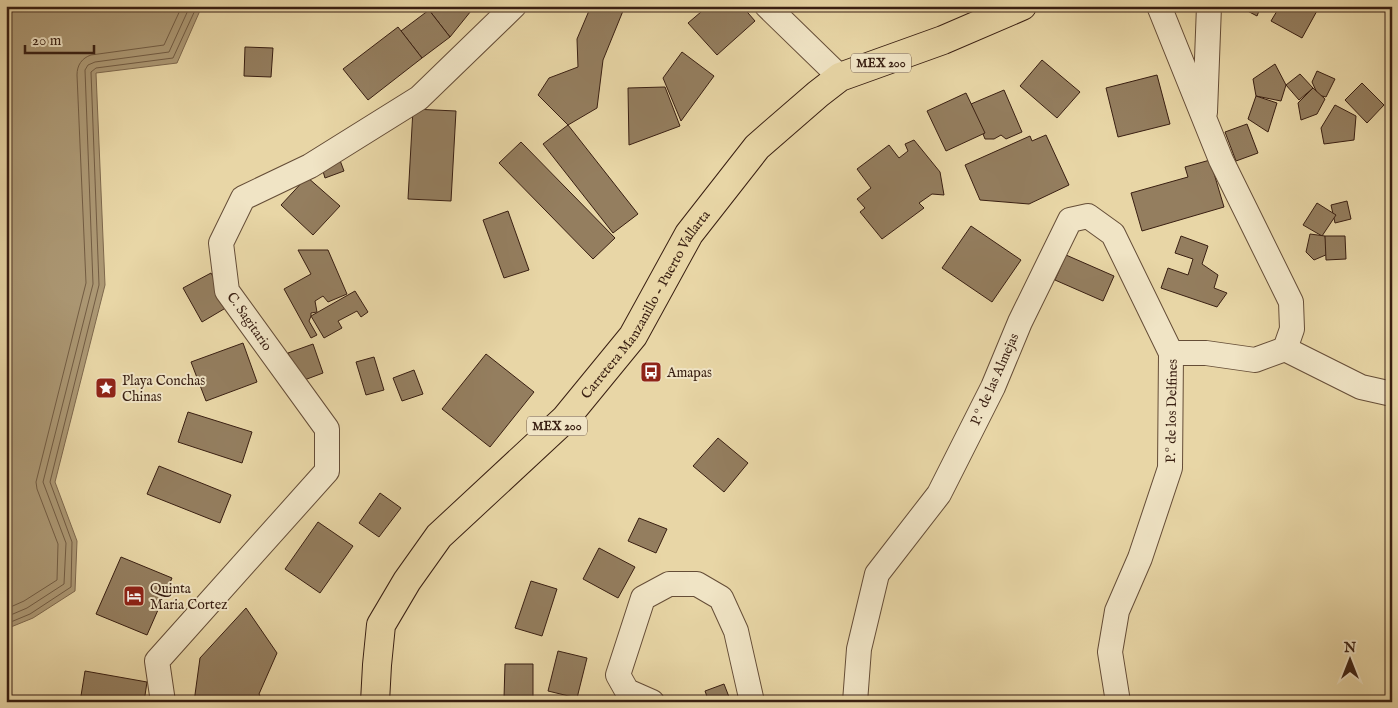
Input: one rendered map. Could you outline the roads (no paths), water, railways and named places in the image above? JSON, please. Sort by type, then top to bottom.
[{"type":"highway","name":"Carretera Manzanillo - Puerto Vallarta","points":[[375,702],[380,625],[407,581],[439,536],[565,419],[633,336],[689,234],[757,147],[840,77],[942,40],[1022,6]]},
{"type":"street","name":"C. Sagitario","points":[[163,702],[157,661],[327,471],[327,429],[226,291],[221,243],[243,198],[310,166],[419,98],[514,6]]},
{"type":"street","points":[[767,6],[840,77]]},
{"type":"street","points":[[1159,6],[1221,160],[1291,302],[1292,329],[1285,349],[1361,386],[1392,394]]},
{"type":"street","points":[[1205,121],[1209,6]]},
{"type":"street","name":"P.º de las Almejas","points":[[855,702],[859,649],[877,574],[939,494],[992,387],[1020,322],[1070,220],[1088,216],[1113,234],[1171,353]]},
{"type":"street","name":"P.º de los Delfines","points":[[1118,702],[1110,652],[1117,611],[1140,558],[1170,468],[1171,353],[1206,352],[1255,360],[1285,349]]},
{"type":"street","points":[[652,702],[627,691],[618,675],[643,598],[669,584],[697,584],[721,598],[736,632],[752,702]]},
{"type":"water","points":[[6,6],[202,6],[177,63],[96,73],[105,285],[55,482],[77,541],[75,591],[33,618],[6,629]]},
{"type":"place","name":"Amapas","points":[[651,372]]},
{"type":"place","name":"Playa Conchas Chinas","points":[[106,388]]},
{"type":"place","name":"Quinta Maria Cortez","points":[[134,596]]}]
